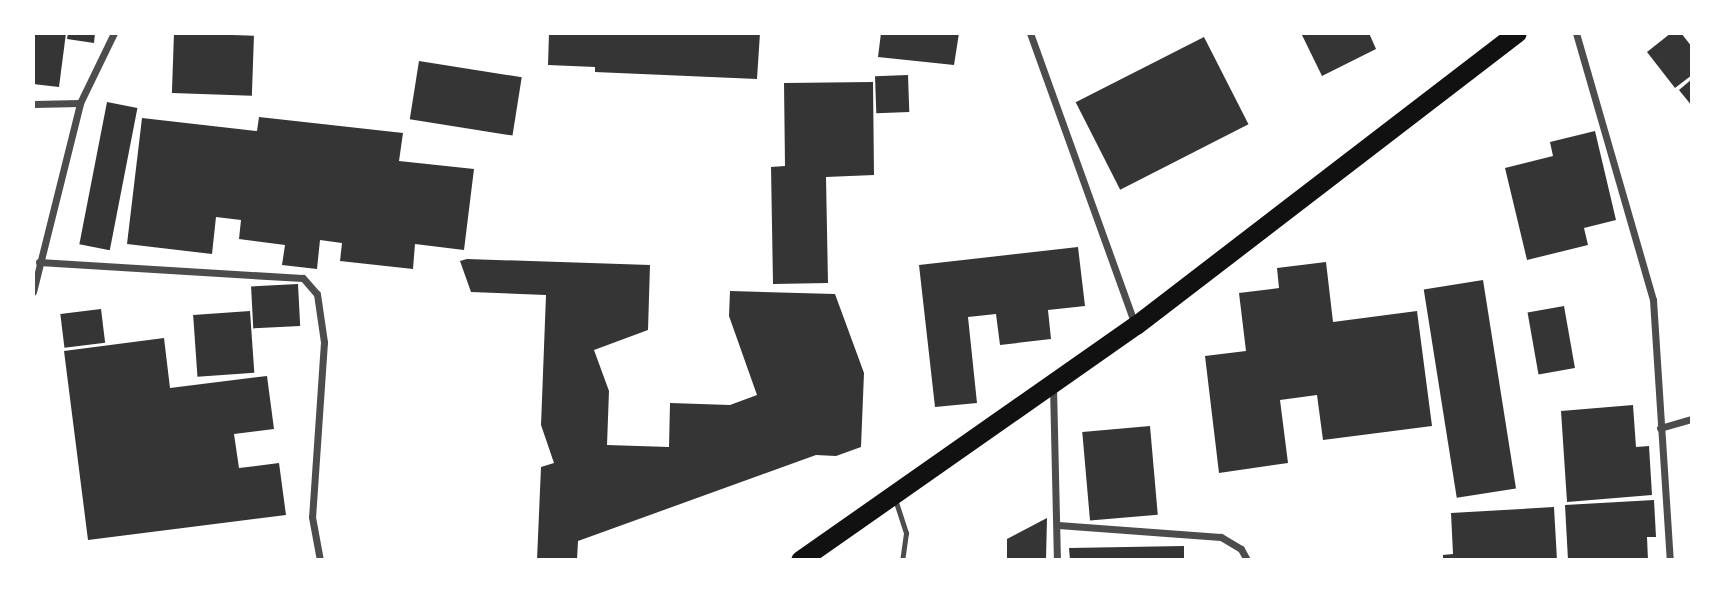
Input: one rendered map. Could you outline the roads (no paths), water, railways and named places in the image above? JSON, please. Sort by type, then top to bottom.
[{"type":"highway","points":[[800,560],[1136,325],[1517,33]]},
{"type":"street","points":[[33,292],[80,103],[114,33]]},
{"type":"street","points":[[1030,33],[1136,325]]},
{"type":"street","points":[[1576,33],[1653,300],[1670,560]]},
{"type":"street","points":[[33,104],[80,103]]},
{"type":"street","points":[[39,262],[303,278],[317,294],[324,342],[312,517],[320,560]]},
{"type":"street","points":[[1053,382],[1057,560]]},
{"type":"street","points":[[1660,428],[1692,419]]},
{"type":"street","points":[[1058,526],[1221,537],[1241,548],[1247,560]]},
{"type":"lane","points":[[894,494],[906,533],[902,560]]}]
